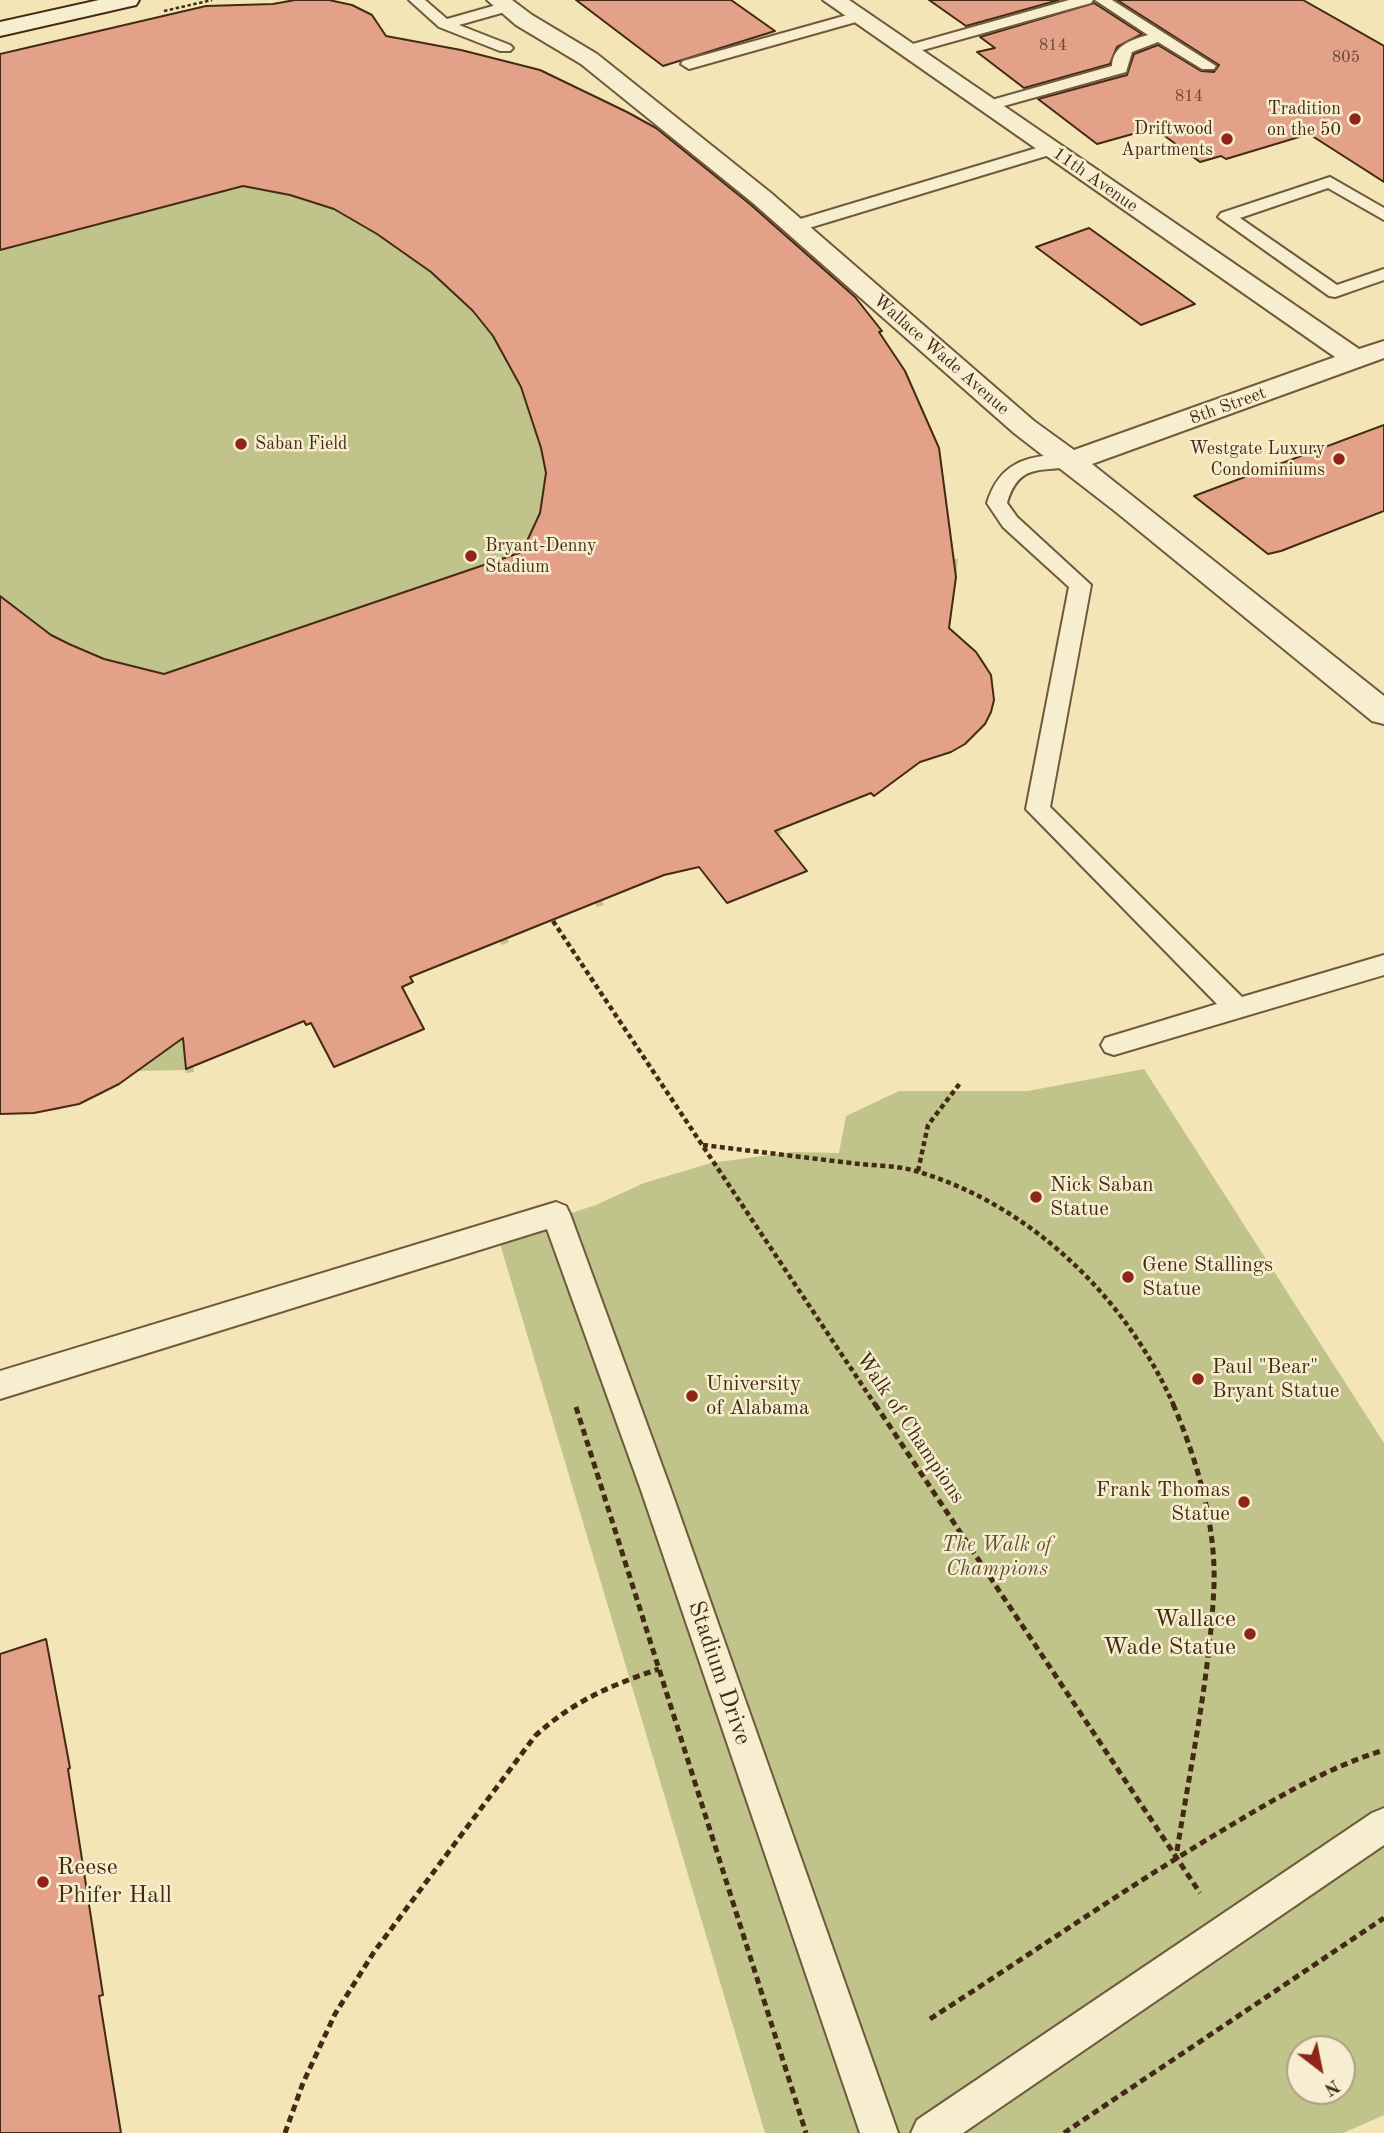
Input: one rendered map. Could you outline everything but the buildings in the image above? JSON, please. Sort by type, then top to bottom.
[{"type":"street","points":[[0,29],[128,0]]},
{"type":"street","name":"11th Avenue","points":[[834,0],[1356,359]]},
{"type":"street","name":"Wallace Wade Avenue","points":[[503,4],[589,59],[762,198],[1024,427],[1072,461],[1384,713]]},
{"type":"street","name":"8th Street","points":[[1072,461],[1384,349]]},
{"type":"lane","points":[[416,0],[444,24],[505,48]]},
{"type":"lane","points":[[907,50],[1086,0]]},
{"type":"lane","points":[[1102,0],[1208,66]]},
{"type":"lane","points":[[444,24],[503,4]]},
{"type":"lane","points":[[689,64],[858,16]]},
{"type":"lane","points":[[988,106],[1120,69],[1118,60],[1122,52],[1131,46],[1161,36]]},
{"type":"lane","points":[[793,227],[1050,149]]},
{"type":"lane","points":[[1384,215],[1330,182],[1227,218],[1335,292],[1384,274]]},
{"type":"lane","points":[[1072,461],[1045,460],[1025,467],[1005,482],[997,503],[1010,522],[1080,584],[1038,809],[1238,1009]]},
{"type":"lane","points":[[1114,1045],[1384,965]]},
{"type":"lane","name":"Stadium Drive","points":[[0,1385],[556,1214],[656,1490],[879,2133]]},
{"type":"lane","points":[[930,2133],[1384,1825]]},
{"type":"path","name":"Walk of Champions","points":[[553,920],[1226,1931]]},
{"type":"path","points":[[918,1171],[928,1125],[961,1082]]},
{"type":"path","points":[[703,1145],[918,1171],[983,1199],[1041,1236],[1085,1274],[1128,1326],[1164,1384],[1191,1446],[1208,1518],[1214,1584],[1207,1654],[1176,1858]]},
{"type":"path","points":[[573,1396],[806,2133]]},
{"type":"path","points":[[285,2133],[303,2083],[341,2004],[374,1952],[536,1736],[561,1711],[589,1693],[659,1669]]},
{"type":"path","points":[[930,2019],[1176,1858],[1350,1759],[1384,1750]]},
{"type":"path","points":[[1064,2133],[1384,1918]]},
{"type":"green space","name":"Bryant-Denny Stadium","points":[[318,0],[356,7],[375,19],[380,29],[377,38],[577,88],[635,115],[677,141],[813,248],[846,283],[882,331],[880,332],[910,379],[926,425],[932,431],[929,431],[944,486],[944,558],[958,559],[955,583],[921,620],[960,639],[978,653],[992,680],[990,709],[975,735],[962,745],[912,766],[877,790],[880,792],[874,796],[870,793],[780,829],[782,833],[778,835],[807,871],[727,903],[695,862],[691,864],[694,868],[688,870],[685,867],[602,901],[604,905],[597,907],[595,903],[508,939],[509,942],[502,945],[500,942],[411,977],[399,983],[424,1029],[334,1067],[311,1024],[306,1025],[304,1022],[193,1066],[194,1072],[137,1071],[100,1095],[57,1110],[34,1113],[0,1112],[0,57],[215,5],[273,4]]},
{"type":"green space","name":"The Walk of Champions","points":[[1144,1069],[1384,1443],[1384,2115],[1343,2133],[765,2133],[498,1237],[596,1205],[644,1183],[711,1163],[792,1152],[839,1153],[846,1116],[899,1091],[1028,1091]]},
{"type":"place","name":"Tradition on the 50","points":[[1355,119]]},
{"type":"place","name":"Driftwood Apartments","points":[[1227,139]]},
{"type":"place","name":"Saban Field","points":[[241,444]]},
{"type":"place","name":"Westgate Luxury Condominiums","points":[[1339,459]]},
{"type":"place","name":"Bryant-Denny Stadium","points":[[471,556]]},
{"type":"place","name":"Nick Saban Statue","points":[[1036,1197]]},
{"type":"place","name":"Gene Stallings Statue","points":[[1128,1277]]},
{"type":"place","name":"Paul \"Bear\" Bryant Statue","points":[[1198,1379]]},
{"type":"place","name":"University of Alabama","points":[[692,1396]]},
{"type":"place","name":"Frank Thomas Statue","points":[[1244,1502]]},
{"type":"place","name":"Wallace Wade Statue","points":[[1250,1634]]},
{"type":"place","name":"Reese Phifer Hall","points":[[43,1882]]}]
